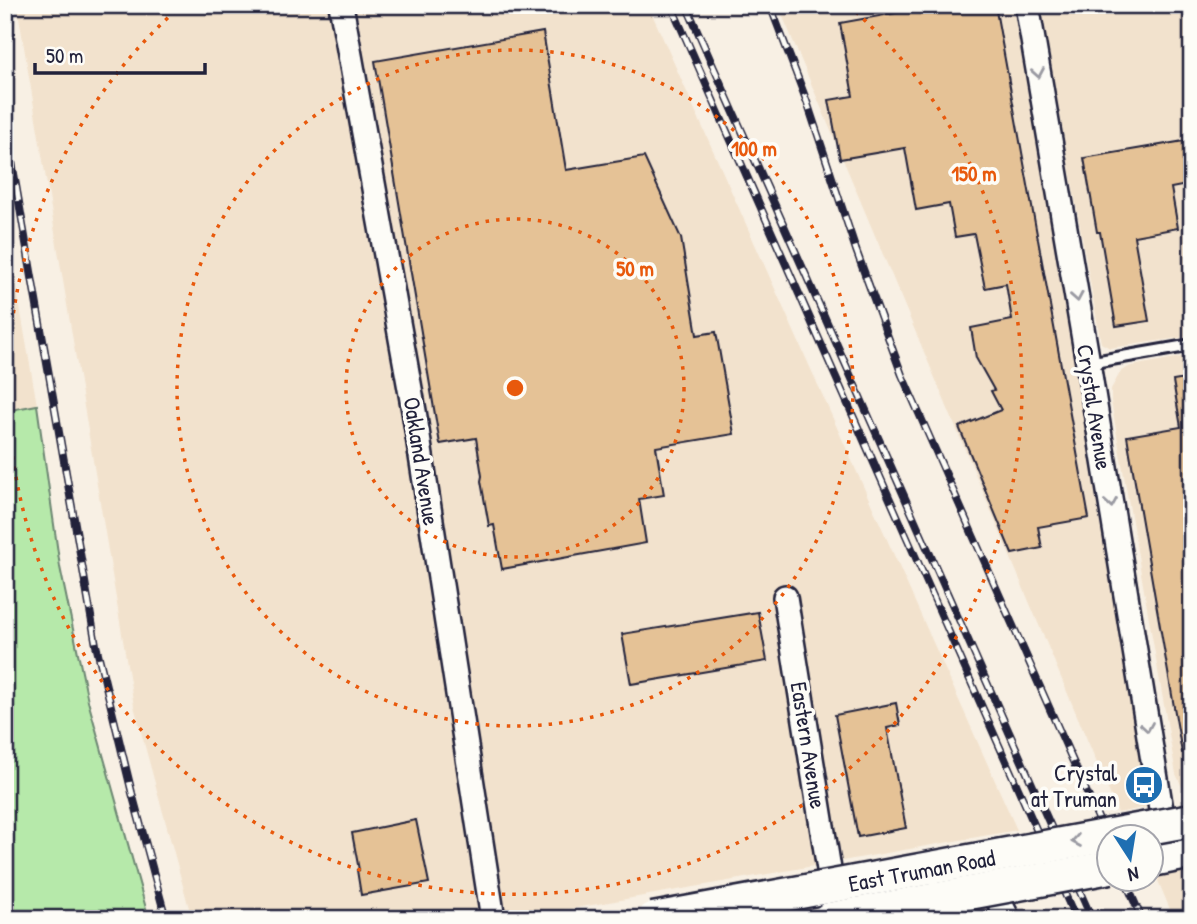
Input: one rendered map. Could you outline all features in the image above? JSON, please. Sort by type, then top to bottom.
[{"type":"main road","name":"East Truman Road","points":[[653,919],[1192,820]]},
{"type":"main road","name":"East Truman Road","points":[[831,906],[1096,869]]},
{"type":"street","name":"Oakland Avenue","points":[[341,5],[414,411],[493,919]]},
{"type":"street","name":"Crystal Avenue","points":[[1027,5],[1161,810],[1176,854]]},
{"type":"street","name":"Eastern Avenue","points":[[785,597],[831,906]]},
{"type":"street","points":[[1161,810],[1192,805]]},
{"type":"street","points":[[705,919],[831,906],[953,873],[978,877],[1000,903],[1007,919]]},
{"type":"lane","points":[[1088,363],[1192,345]]},
{"type":"shaded area","points":[[17,5],[648,5],[1017,830],[513,919],[192,919],[134,706]]},
{"type":"shaded area","points":[[778,5],[1013,5],[1152,806],[1118,813]]},
{"type":"shaded area","points":[[1040,5],[1192,5],[1192,336],[1110,348],[1101,343]]},
{"type":"shaded area","points":[[5,221],[37,405],[5,411]]},
{"type":"shaded area","points":[[1192,355],[1192,792],[1182,787],[1176,774],[1111,389],[1121,371],[1131,366]]},
{"type":"shaded area","points":[[1192,864],[1192,919],[1174,919],[1163,892],[1166,892],[1166,869]]},
{"type":"shaded area","points":[[982,902],[990,919],[893,919]]},
{"type":"green space","points":[[37,405],[60,567],[88,701],[149,919],[5,919],[5,411]]},
{"type":"building","points":[[940,5],[995,5],[1089,518],[1038,527],[1042,548],[1012,554],[959,427],[1001,410],[991,391],[994,390],[976,358],[971,328],[1012,320],[1006,284],[985,288],[974,234],[955,237],[949,204],[916,210],[905,148],[840,159],[829,100],[853,96],[840,23]]},
{"type":"building","points":[[543,32],[566,170],[644,157],[681,238],[697,335],[716,332],[734,434],[656,447],[664,495],[639,499],[646,543],[502,569],[494,525],[489,526],[476,438],[440,444],[375,61]]},
{"type":"building","points":[[1184,141],[1192,184],[1171,188],[1178,228],[1134,236],[1149,321],[1116,326],[1084,158]]},
{"type":"building","points":[[1192,378],[1192,752],[1182,753],[1127,436],[1181,427],[1173,381]]},
{"type":"building","points":[[758,612],[767,661],[631,684],[622,634]]},
{"type":"building","points":[[896,703],[900,725],[887,728],[906,828],[858,837],[835,715]]},
{"type":"building","points":[[416,820],[429,883],[361,895],[352,833]]},
{"type":"railway","points":[[671,5],[1076,919]]},
{"type":"railway","points":[[686,5],[1092,919]]},
{"type":"railway","points":[[770,5],[807,102],[856,250],[902,375],[1100,822]]},
{"type":"railway","points":[[5,122],[96,645],[166,919]]},
{"type":"railway","points":[[1130,892],[1142,919]]},
{"type":"place","name":"Crystal at Truman","points":[[1144,785]]}]
